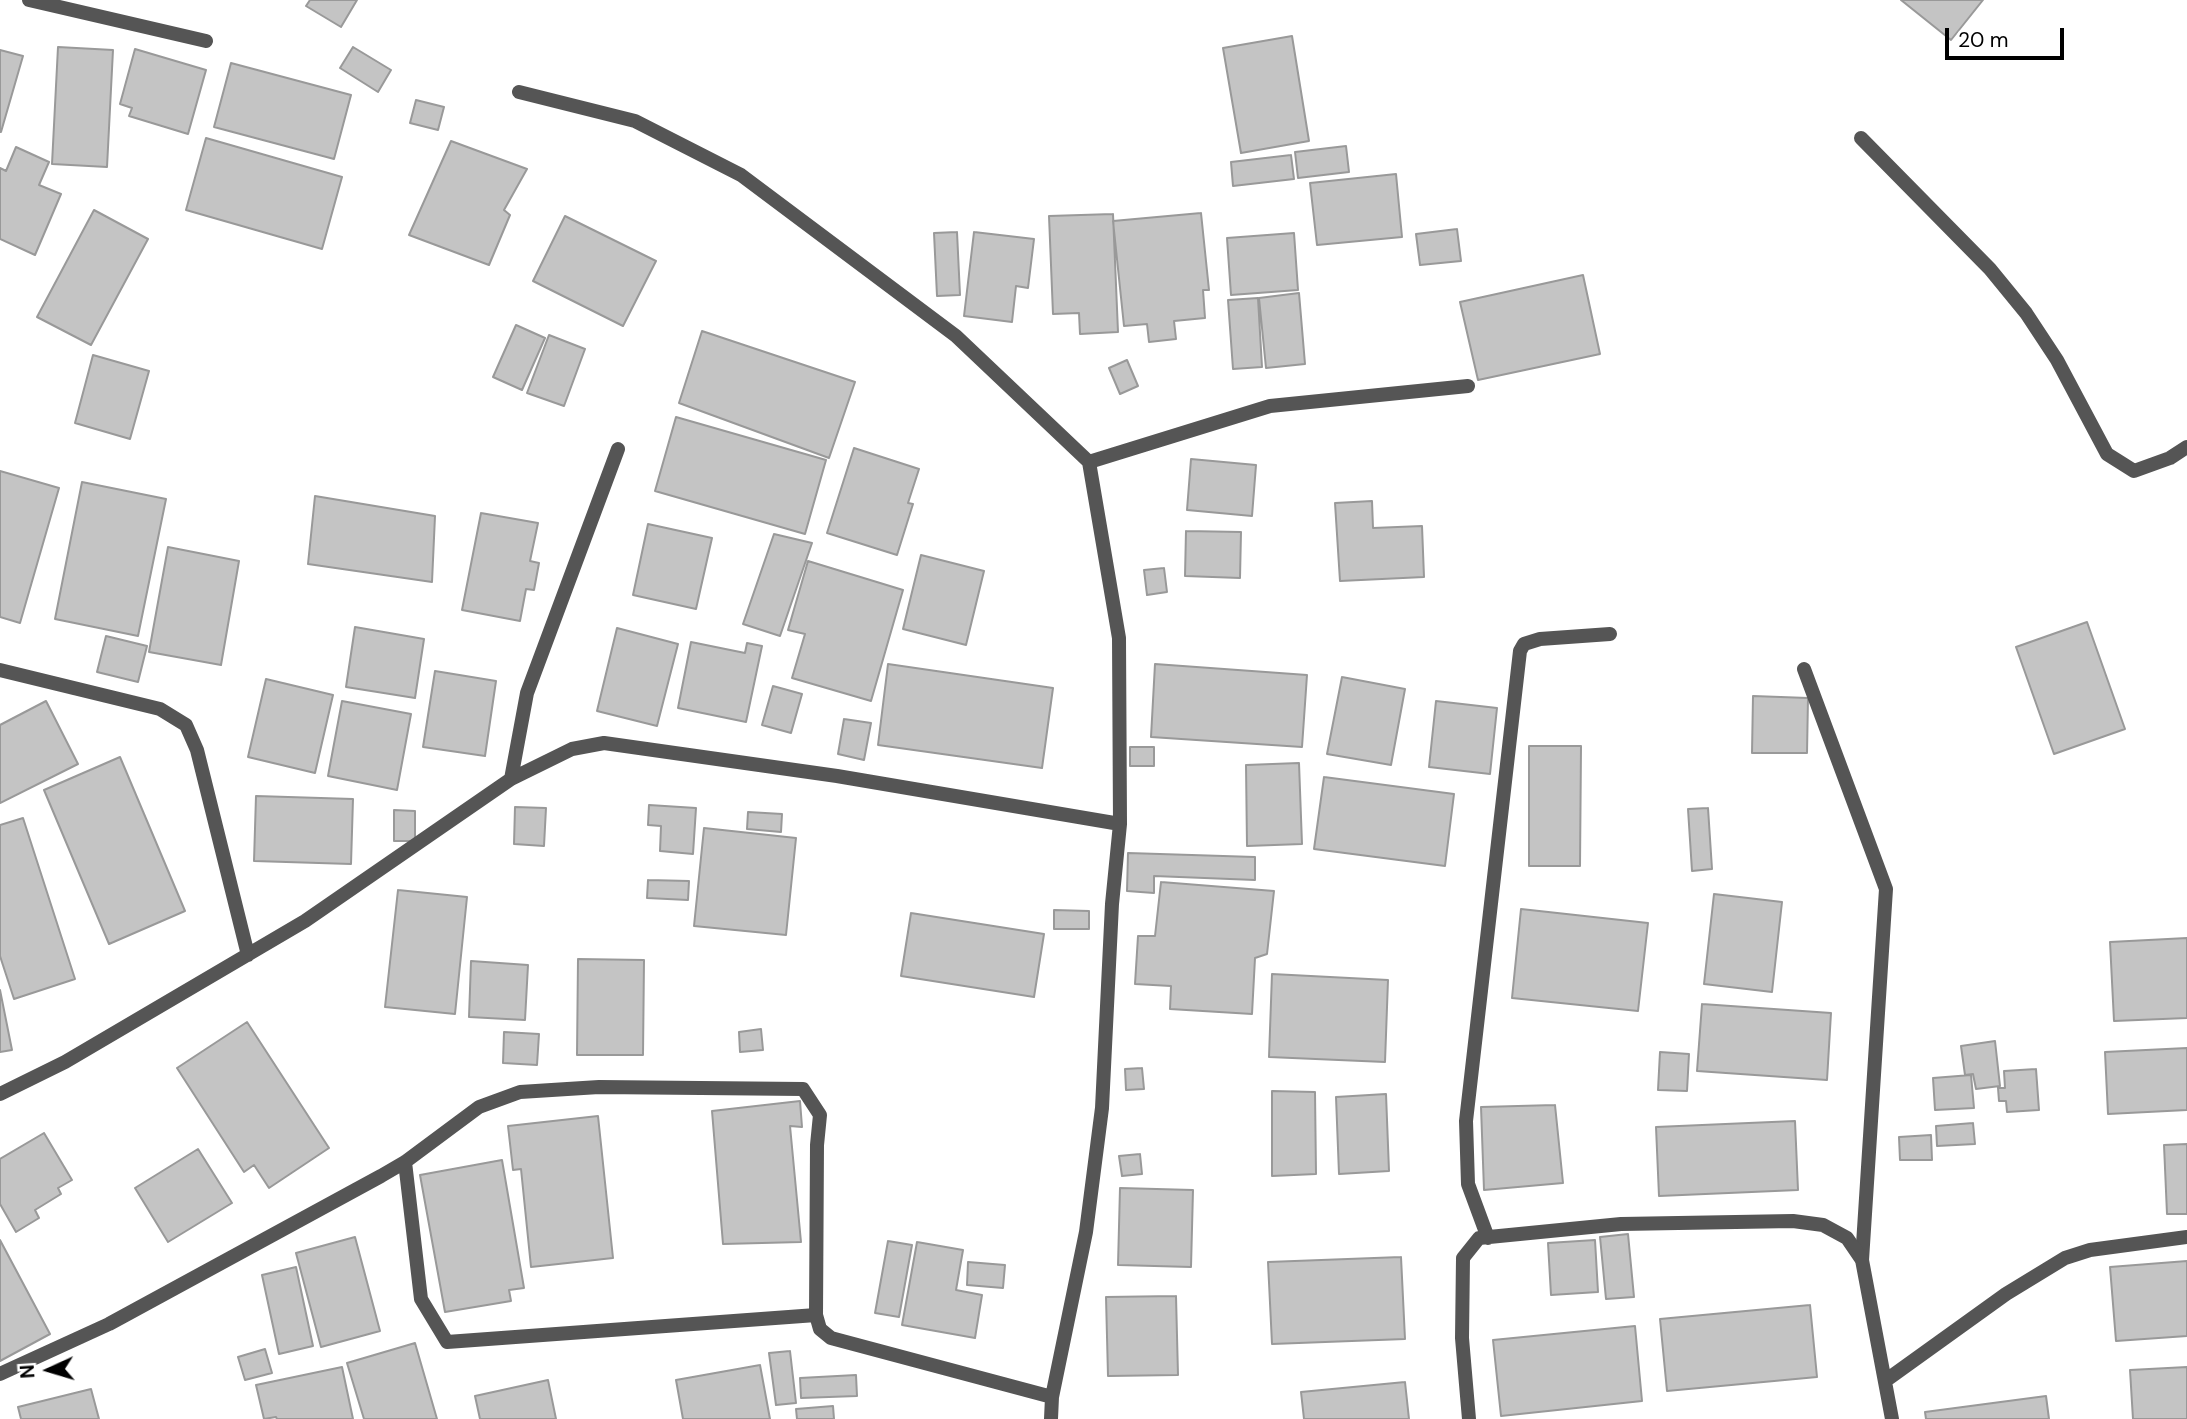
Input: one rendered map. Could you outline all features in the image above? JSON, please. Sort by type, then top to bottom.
[{"type":"street","points":[[29,0],[206,41]]},
{"type":"street","points":[[519,92],[635,121],[741,175],[956,336],[1089,462],[1119,638],[1120,824],[1112,904],[1102,1108],[1086,1233],[1052,1397],[1051,1419]]},
{"type":"street","points":[[1861,138],[1990,269],[2026,313],[2057,360],[2107,454],[2134,471],[2170,458],[2187,447]]},
{"type":"street","points":[[1089,462],[1270,406],[1468,386]]},
{"type":"street","points":[[511,779],[527,693],[618,449]]},
{"type":"street","points":[[1488,1238],[1468,1184],[1466,1121],[1520,651],[1524,644],[1540,639],[1610,634]]},
{"type":"street","points":[[1804,669],[1886,889],[1862,1260],[1892,1419]]},
{"type":"street","points":[[0,670],[160,709],[186,725],[198,750],[248,955]]},
{"type":"street","points":[[0,1094],[65,1062],[305,921],[511,779],[572,749],[604,743],[837,776],[1120,824]]},
{"type":"street","points":[[0,1374],[109,1324],[405,1162],[479,1107],[520,1092],[599,1087],[803,1089],[820,1115],[817,1145],[816,1315],[820,1329],[831,1338],[1052,1397]]},
{"type":"street","points":[[405,1162],[421,1298],[447,1342],[816,1315]]},
{"type":"street","points":[[1469,1419],[1462,1338],[1463,1258],[1479,1238],[1620,1224],[1793,1221],[1823,1225],[1847,1238],[1862,1260]]},
{"type":"street","points":[[1885,1381],[2006,1294],[2065,1258],[2091,1250],[2187,1237]]},
{"type":"building","points":[[310,0],[357,0],[341,27],[306,6]]},
{"type":"building","points":[[1901,0],[1983,0],[1951,40]]},
{"type":"building","points":[[1292,36],[1309,141],[1241,153],[1223,48]]},
{"type":"building","points":[[58,47],[113,50],[107,167],[52,164]]},
{"type":"building","points":[[353,47],[391,70],[378,92],[340,68]]},
{"type":"building","points":[[135,49],[206,70],[188,134],[129,116],[132,108],[120,104]]},
{"type":"building","points":[[0,50],[23,56],[1,132],[0,132]]},
{"type":"building","points":[[231,63],[351,95],[334,159],[214,127]]},
{"type":"building","points":[[416,100],[444,107],[438,130],[410,123]]},
{"type":"building","points":[[206,138],[342,177],[322,249],[186,210]]},
{"type":"building","points":[[451,141],[527,169],[504,210],[510,215],[489,265],[409,235]]},
{"type":"building","points":[[1346,146],[1349,172],[1298,178],[1295,152]]},
{"type":"building","points":[[16,147],[49,162],[39,185],[61,194],[35,255],[0,239],[0,168],[6,171]]},
{"type":"building","points":[[1291,155],[1294,179],[1233,186],[1231,162]]},
{"type":"building","points":[[1396,174],[1402,237],[1317,245],[1310,183]]},
{"type":"building","points":[[94,210],[148,239],[91,345],[37,317]]},
{"type":"building","points":[[1201,213],[1209,290],[1203,290],[1205,318],[1174,321],[1176,339],[1149,342],[1147,324],[1124,326],[1113,221]]},
{"type":"building","points":[[1113,214],[1118,332],[1080,334],[1079,313],[1053,314],[1049,216]]},
{"type":"building","points":[[565,216],[656,261],[623,326],[533,281]]},
{"type":"building","points":[[1457,229],[1461,261],[1420,265],[1416,234]]},
{"type":"building","points":[[957,232],[960,295],[937,296],[934,233]]},
{"type":"building","points":[[974,232],[1034,239],[1028,288],[1016,286],[1012,322],[964,316]]},
{"type":"building","points":[[1294,233],[1298,290],[1231,295],[1227,238]]},
{"type":"building","points":[[1583,275],[1600,354],[1478,380],[1460,302]]},
{"type":"building","points":[[1299,293],[1305,364],[1266,368],[1259,298]]},
{"type":"building","points":[[1258,298],[1262,367],[1233,369],[1228,300]]},
{"type":"building","points":[[516,325],[545,338],[522,390],[493,377]]},
{"type":"building","points":[[702,331],[855,382],[829,458],[679,403]]},
{"type":"building","points":[[549,335],[585,349],[564,406],[527,393]]},
{"type":"building","points":[[93,355],[149,371],[130,439],[75,423]]},
{"type":"building","points":[[1127,360],[1138,386],[1120,394],[1109,368]]},
{"type":"building","points":[[676,417],[826,460],[805,534],[655,491]]},
{"type":"building","points":[[854,448],[919,469],[908,503],[913,504],[897,555],[827,533]]},
{"type":"building","points":[[1191,459],[1256,465],[1252,516],[1187,510]]},
{"type":"building","points":[[0,471],[59,488],[20,623],[0,617]]},
{"type":"building","points":[[82,482],[166,499],[138,636],[55,619]]},
{"type":"building","points":[[315,496],[435,516],[432,582],[308,564]]},
{"type":"building","points":[[1372,501],[1373,528],[1422,526],[1424,577],[1340,581],[1335,503]]},
{"type":"building","points":[[481,513],[538,523],[530,561],[539,563],[534,590],[526,589],[520,621],[462,610]]},
{"type":"building","points":[[648,524],[712,538],[696,609],[633,595]]},
{"type":"building","points":[[1186,531],[1241,532],[1240,578],[1185,576]]},
{"type":"building","points":[[774,534],[812,543],[780,636],[743,624]]},
{"type":"building","points":[[168,547],[239,561],[221,665],[149,652]]},
{"type":"building","points":[[921,555],[984,571],[966,645],[903,629]]},
{"type":"building","points":[[808,561],[903,590],[871,701],[792,678],[805,634],[788,630]]},
{"type":"building","points":[[1164,568],[1167,592],[1147,595],[1144,570]]},
{"type":"building","points":[[2087,622],[2125,729],[2054,754],[2016,647]]},
{"type":"building","points":[[355,627],[424,639],[415,698],[346,687]]},
{"type":"building","points":[[617,628],[678,644],[657,726],[597,711]]},
{"type":"building","points":[[106,636],[147,646],[138,682],[97,672]]},
{"type":"building","points":[[691,642],[745,653],[747,643],[762,646],[746,722],[678,708]]},
{"type":"building","points":[[888,664],[1053,688],[1042,768],[878,745]]},
{"type":"building","points":[[1155,664],[1307,675],[1302,747],[1151,737]]},
{"type":"building","points":[[435,671],[496,681],[485,756],[423,747]]},
{"type":"building","points":[[1342,677],[1405,689],[1391,765],[1327,754]]},
{"type":"building","points":[[266,679],[333,695],[315,773],[248,757]]},
{"type":"building","points":[[773,686],[802,694],[791,733],[762,725]]},
{"type":"building","points":[[1753,696],[1808,698],[1807,753],[1752,753]]},
{"type":"building","points":[[46,701],[78,764],[0,803],[0,725]]},
{"type":"building","points":[[342,701],[411,714],[397,790],[328,776]]},
{"type":"building","points":[[1436,701],[1497,708],[1490,774],[1429,767]]},
{"type":"building","points":[[844,719],[871,723],[864,760],[838,754]]},
{"type":"building","points":[[1529,746],[1581,746],[1580,866],[1529,866]]},
{"type":"building","points":[[1130,747],[1154,747],[1154,766],[1130,766]]},
{"type":"building","points":[[120,757],[185,911],[109,944],[44,790]]},
{"type":"building","points":[[1299,763],[1302,844],[1247,846],[1246,765]]},
{"type":"building","points":[[1324,777],[1454,794],[1445,866],[1314,849]]},
{"type":"building","points":[[256,796],[353,799],[351,864],[254,861]]},
{"type":"building","points":[[649,805],[696,808],[693,854],[660,851],[661,826],[648,825]]},
{"type":"building","points":[[515,807],[546,808],[544,846],[514,844]]},
{"type":"building","points":[[1708,808],[1712,869],[1692,871],[1688,809]]},
{"type":"building","points":[[394,810],[415,811],[415,841],[394,841]]},
{"type":"building","points":[[748,812],[782,814],[781,832],[747,829]]},
{"type":"building","points":[[23,818],[75,979],[14,999],[0,956],[0,825]]},
{"type":"building","points":[[704,828],[796,838],[786,935],[694,926]]},
{"type":"building","points":[[1128,853],[1255,857],[1255,880],[1154,876],[1154,893],[1127,891]]},
{"type":"building","points":[[648,880],[689,881],[688,900],[647,898]]},
{"type":"building","points":[[1161,882],[1274,891],[1267,954],[1255,958],[1252,1014],[1170,1009],[1171,986],[1135,984],[1138,936],[1155,936]]},
{"type":"building","points":[[398,890],[467,897],[455,1014],[385,1007]]},
{"type":"building","points":[[1714,894],[1782,902],[1772,992],[1704,984]]},
{"type":"building","points":[[1521,909],[1648,923],[1638,1011],[1512,998]]},
{"type":"building","points":[[1054,910],[1089,911],[1089,929],[1054,929]]},
{"type":"building","points":[[911,913],[1044,934],[1034,997],[901,976]]},
{"type":"building","points":[[2187,938],[2187,1018],[2114,1021],[2110,942]]},
{"type":"building","points":[[578,959],[644,960],[643,1055],[577,1055]]},
{"type":"building","points":[[471,961],[528,965],[525,1020],[469,1017]]},
{"type":"building","points":[[1272,974],[1388,980],[1385,1062],[1269,1057]]},
{"type":"building","points":[[0,990],[12,1050],[0,1052]]},
{"type":"building","points":[[1702,1004],[1831,1013],[1827,1080],[1697,1071]]},
{"type":"building","points":[[247,1022],[329,1148],[269,1188],[254,1165],[244,1172],[177,1068]]},
{"type":"building","points":[[761,1029],[763,1050],[740,1052],[739,1032]]},
{"type":"building","points":[[504,1032],[539,1034],[537,1065],[503,1063]]},
{"type":"building","points":[[1995,1041],[2000,1086],[1976,1089],[1973,1074],[1965,1075],[1961,1046]]},
{"type":"building","points":[[2187,1048],[2187,1110],[2108,1114],[2105,1052]]},
{"type":"building","points":[[1660,1052],[1689,1054],[1687,1091],[1658,1090]]},
{"type":"building","points":[[1142,1068],[1144,1089],[1126,1090],[1125,1069]]},
{"type":"building","points":[[2036,1069],[2039,1110],[2007,1112],[2006,1101],[1999,1101],[1998,1088],[2005,1088],[2004,1071]]},
{"type":"building","points":[[1971,1075],[1974,1108],[1935,1110],[1933,1078]]},
{"type":"building","points":[[1272,1091],[1315,1092],[1316,1174],[1272,1176]]},
{"type":"building","points":[[1386,1094],[1389,1171],[1339,1174],[1336,1097]]},
{"type":"building","points":[[800,1101],[802,1127],[790,1126],[801,1242],[723,1244],[712,1111]]},
{"type":"building","points":[[1555,1105],[1563,1183],[1484,1190],[1481,1107]]},
{"type":"building","points":[[598,1116],[613,1258],[531,1267],[521,1169],[513,1170],[508,1126]]},
{"type":"building","points":[[1795,1121],[1798,1190],[1659,1196],[1656,1127]]},
{"type":"building","points":[[1973,1123],[1975,1144],[1937,1146],[1936,1126]]},
{"type":"building","points":[[44,1133],[72,1180],[58,1188],[61,1194],[35,1210],[39,1218],[16,1232],[0,1204],[0,1159]]},
{"type":"building","points":[[1931,1135],[1932,1160],[1900,1160],[1899,1137]]},
{"type":"building","points":[[2187,1144],[2187,1214],[2167,1214],[2164,1145]]},
{"type":"building","points":[[198,1149],[232,1203],[168,1242],[135,1188]]},
{"type":"building","points":[[1140,1154],[1142,1174],[1122,1176],[1119,1156]]},
{"type":"building","points":[[502,1160],[524,1288],[509,1290],[511,1301],[445,1312],[420,1175]]},
{"type":"building","points":[[1120,1188],[1193,1190],[1191,1267],[1118,1265]]},
{"type":"building","points":[[1628,1234],[1634,1297],[1606,1299],[1600,1237]]},
{"type":"building","points":[[355,1237],[380,1331],[321,1347],[296,1253]]},
{"type":"building","points":[[0,1240],[50,1334],[0,1361]]},
{"type":"building","points":[[1595,1240],[1598,1292],[1551,1295],[1548,1243]]},
{"type":"building","points":[[888,1241],[912,1245],[899,1317],[875,1313]]},
{"type":"building","points":[[917,1242],[963,1250],[956,1290],[982,1295],[975,1338],[902,1325]]},
{"type":"building","points":[[1401,1257],[1405,1339],[1272,1344],[1268,1262]]},
{"type":"building","points":[[2187,1261],[2187,1336],[2116,1341],[2110,1267]]},
{"type":"building","points":[[968,1262],[1005,1265],[1003,1288],[967,1285]]},
{"type":"building","points":[[296,1267],[313,1346],[279,1354],[262,1275]]},
{"type":"building","points":[[1176,1296],[1178,1375],[1108,1376],[1106,1297]]},
{"type":"building","points":[[1810,1305],[1817,1377],[1667,1391],[1660,1319]]},
{"type":"building","points":[[1635,1326],[1642,1401],[1501,1416],[1493,1340]]},
{"type":"building","points":[[415,1343],[437,1419],[364,1419],[347,1363]]},
{"type":"building","points":[[265,1349],[272,1373],[245,1380],[238,1357]]},
{"type":"building","points":[[790,1351],[796,1403],[776,1405],[769,1353]]},
{"type":"building","points":[[760,1365],[770,1419],[683,1419],[676,1380]]},
{"type":"building","points":[[342,1367],[353,1419],[264,1419],[256,1385]]},
{"type":"building","points":[[2187,1367],[2187,1419],[2133,1419],[2130,1370]]},
{"type":"building","points":[[856,1375],[857,1396],[801,1398],[800,1378]]},
{"type":"building","points":[[548,1380],[556,1419],[480,1419],[475,1396]]},
{"type":"building","points":[[1405,1382],[1409,1419],[1304,1419],[1301,1392]]},
{"type":"building","points":[[91,1389],[99,1419],[21,1419],[18,1407]]},
{"type":"building","points":[[2046,1396],[2049,1419],[1926,1419],[1925,1412]]},
{"type":"building","points":[[833,1406],[834,1419],[797,1419],[796,1409]]}]
